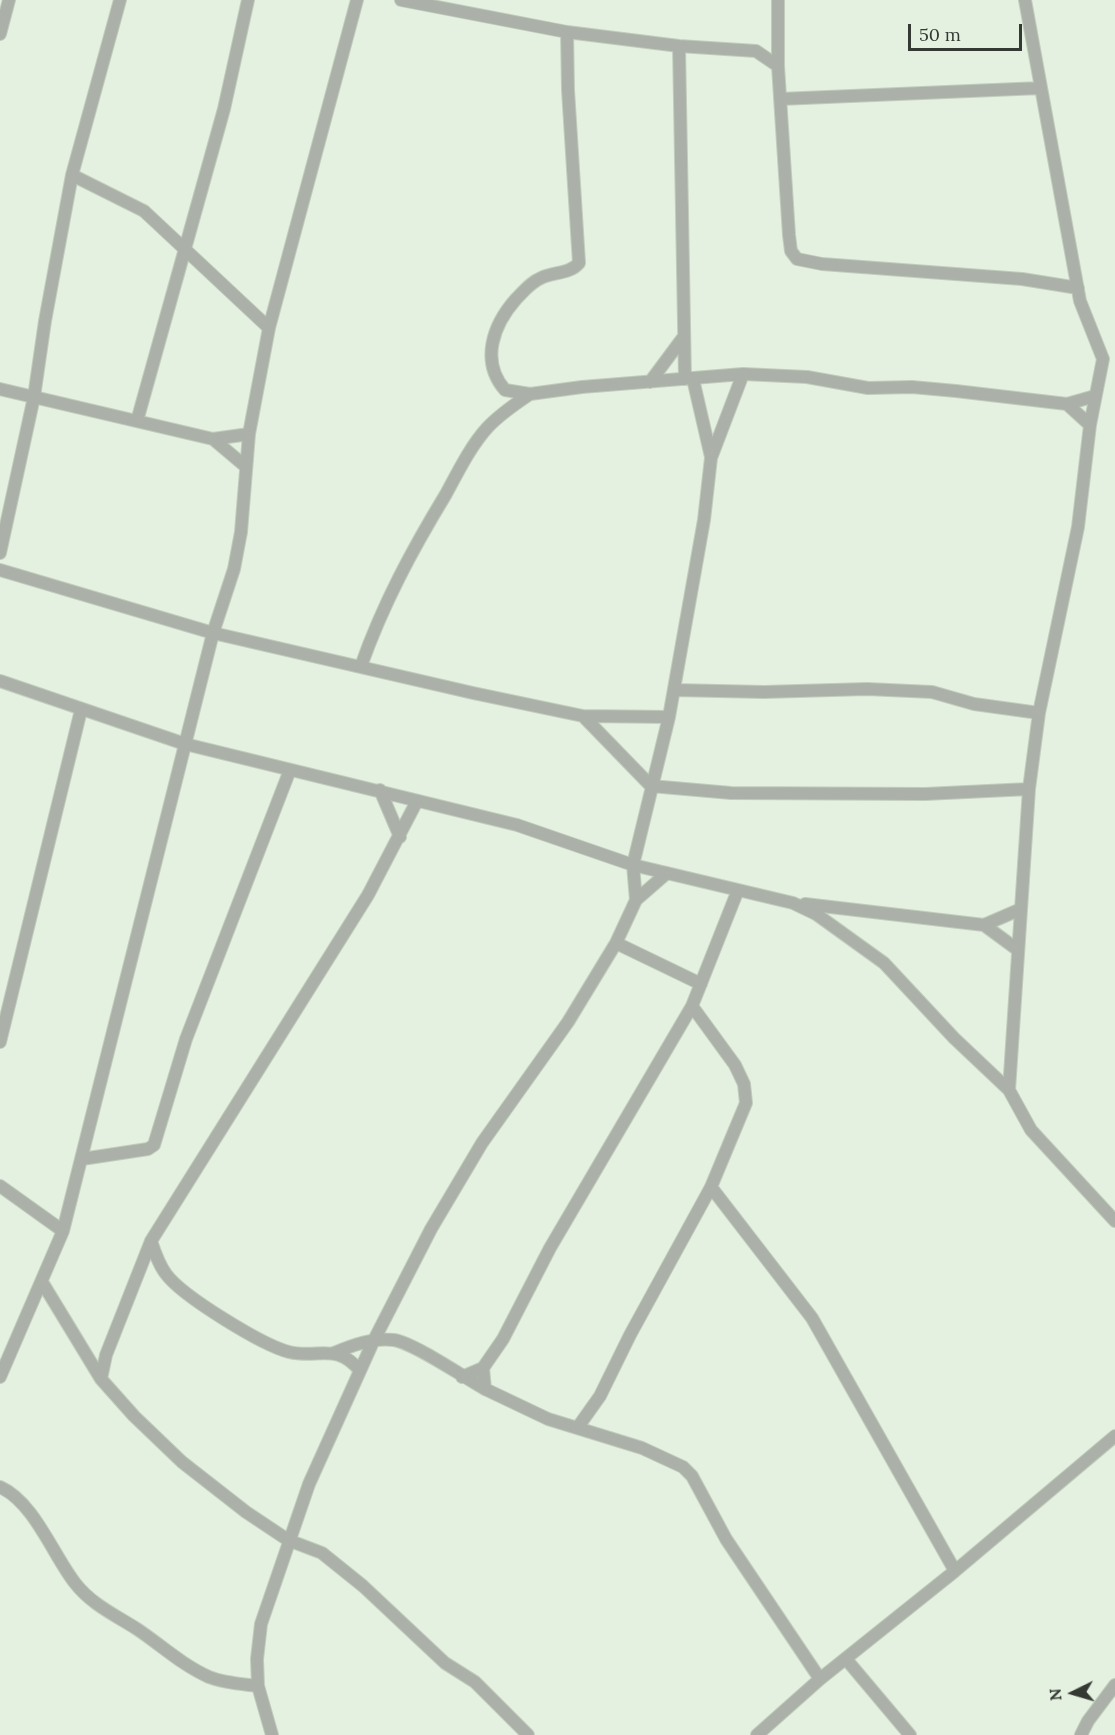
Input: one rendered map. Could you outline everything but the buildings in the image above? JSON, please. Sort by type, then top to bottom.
[{"type":"street","points":[[0,34],[9,0]]},
{"type":"street","points":[[0,553],[34,397],[45,321],[72,175],[120,0]]},
{"type":"street","points":[[137,421],[224,109],[249,0]]},
{"type":"street","points":[[0,1377],[63,1231],[82,1160],[113,1024],[213,633],[234,569],[241,532],[249,434],[269,327],[357,0]]},
{"type":"street","points":[[401,0],[567,32],[679,46],[756,51],[778,40]]},
{"type":"street","points":[[778,0],[778,66],[789,235],[791,251],[798,259],[822,264],[1022,279],[1078,288]]},
{"type":"street","points":[[1009,1090],[1029,789],[1039,713],[1078,527],[1090,425],[1102,359],[1086,318],[1078,288],[1025,0]]},
{"type":"street","points":[[567,32],[568,90],[579,263],[574,269],[541,277],[530,284],[502,316],[492,344],[492,368],[498,382],[505,390],[530,394],[743,374],[807,377],[868,388],[912,387],[1067,404],[1095,396]]},
{"type":"street","points":[[679,46],[682,339],[689,379],[711,458]]},
{"type":"street","points":[[756,51],[778,66]]},
{"type":"street","points":[[780,99],[1041,88]]},
{"type":"street","points":[[72,175],[144,211],[269,327]]},
{"type":"street","points":[[650,382],[682,339]]},
{"type":"street","points":[[636,900],[633,865],[669,717],[704,519],[711,458],[743,374]]},
{"type":"street","points":[[0,389],[213,439],[249,434]]},
{"type":"street","points":[[361,666],[377,620],[394,584],[467,457],[487,429],[512,406],[530,394]]},
{"type":"street","points":[[1067,404],[1090,425]]},
{"type":"street","points":[[213,439],[245,466]]},
{"type":"street","points":[[0,570],[213,633],[583,717],[669,717]]},
{"type":"street","points":[[0,681],[185,744],[517,825],[633,865],[793,903],[984,925],[1018,950]]},
{"type":"street","points":[[674,690],[764,692],[867,689],[932,692],[974,704],[1039,713]]},
{"type":"street","points":[[0,1042],[81,710]]},
{"type":"street","points":[[583,717],[651,786],[731,793],[925,794],[1029,789]]},
{"type":"street","points":[[82,1160],[148,1149],[154,1145],[186,1039],[290,770]]},
{"type":"street","points":[[380,790],[400,837]]},
{"type":"street","points":[[101,1379],[106,1355],[151,1241],[368,895],[417,801]]},
{"type":"street","points":[[272,1735],[258,1686],[257,1659],[261,1624],[309,1484],[373,1341],[431,1228],[482,1143],[568,1022],[616,943],[636,900],[667,873]]},
{"type":"street","points":[[462,1377],[483,1368],[503,1339],[550,1248],[692,1006],[738,890]]},
{"type":"street","points":[[793,903],[816,914],[884,963],[954,1038],[1009,1090],[1031,1130],[1115,1221]]},
{"type":"street","points":[[984,925],[1021,909]]},
{"type":"street","points":[[616,943],[701,984]]},
{"type":"street","points":[[578,1427],[600,1396],[630,1335],[711,1188],[741,1121],[746,1103],[744,1084],[735,1065],[692,1006]]},
{"type":"street","points":[[0,1186],[63,1231]]},
{"type":"street","points":[[711,1188],[812,1318],[955,1571]]},
{"type":"street","points":[[151,1241],[165,1274],[178,1288],[270,1346],[296,1354],[334,1353],[358,1343],[393,1340],[410,1346],[462,1377],[548,1419],[642,1448],[683,1467],[692,1476],[726,1539],[820,1679]]},
{"type":"street","points":[[42,1282],[101,1379],[134,1416],[182,1462],[246,1512],[288,1540],[322,1553],[355,1580],[445,1663],[476,1682],[528,1735]]},
{"type":"street","points":[[0,1353],[13,1351]]},
{"type":"street","points":[[334,1353],[352,1362],[360,1371]]},
{"type":"street","points":[[88,1358],[106,1355]]},
{"type":"street","points":[[483,1368],[485,1389]]},
{"type":"street","points":[[757,1735],[820,1679],[955,1571],[1115,1436]]},
{"type":"street","points":[[0,1487],[14,1496],[26,1510],[51,1544],[74,1582],[88,1598],[180,1661],[210,1677],[258,1686]]},
{"type":"street","points":[[846,1659],[910,1735]]},
{"type":"street","points":[[1081,1735],[1088,1721],[1115,1685]]}]
